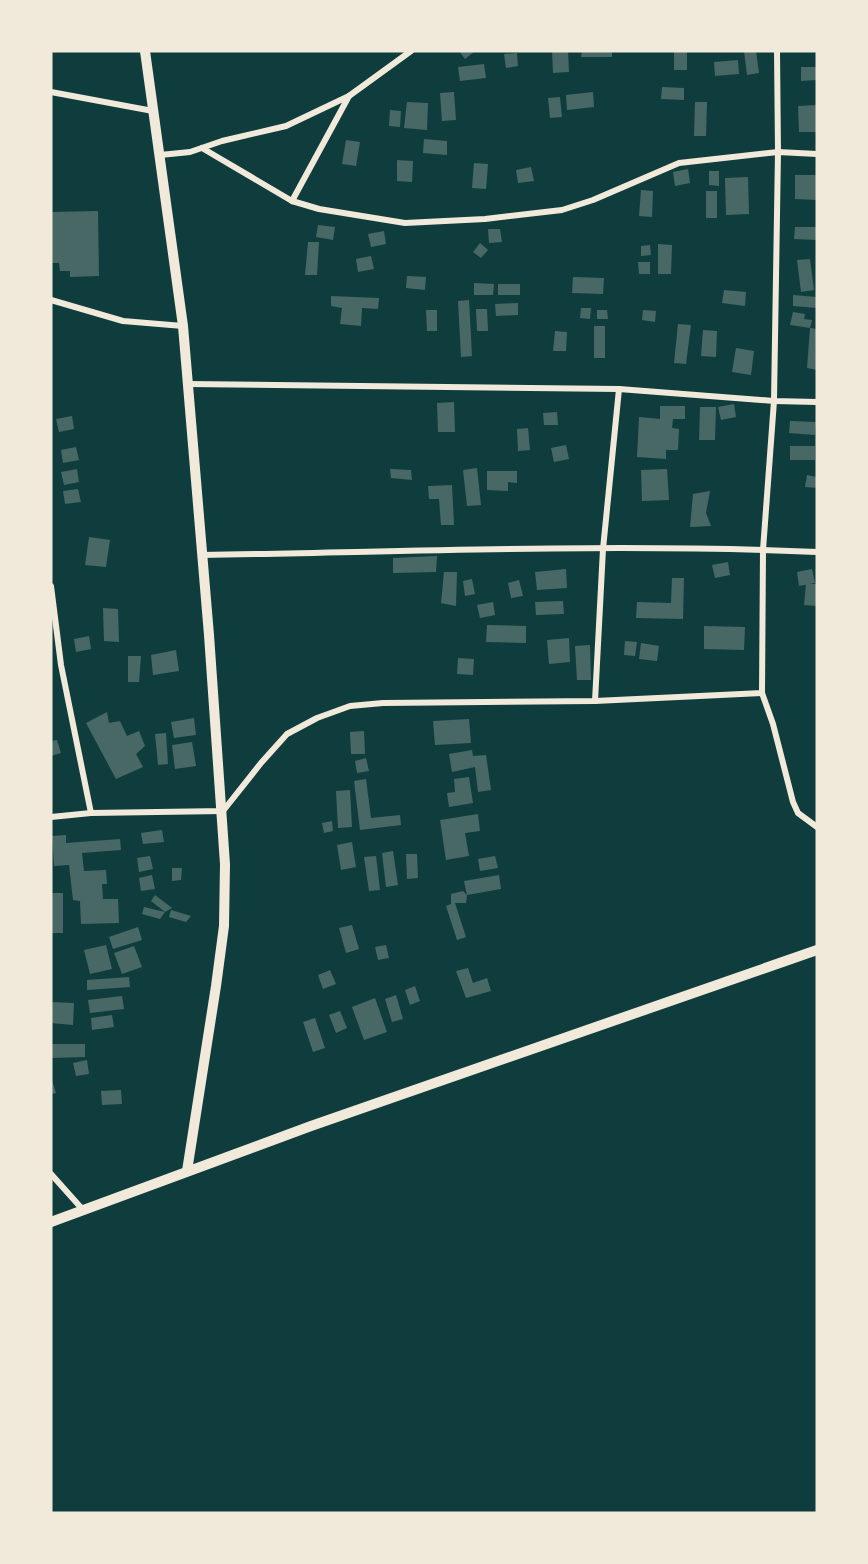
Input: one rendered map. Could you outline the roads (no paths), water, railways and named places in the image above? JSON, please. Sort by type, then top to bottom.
[{"type":"street","points":[[145,51],[183,326],[223,811],[225,864],[224,926],[187,1171]]},
{"type":"street","points":[[160,155],[190,152],[222,141],[286,126],[350,96],[411,51]]},
{"type":"street","points":[[777,51],[778,152],[774,401],[763,550],[762,693],[793,802],[798,813],[817,827]]},
{"type":"street","points":[[51,92],[154,111]]},
{"type":"street","points":[[292,201],[350,96]]},
{"type":"street","points":[[202,148],[292,201],[319,209],[405,223],[485,219],[562,210],[593,200],[679,163],[778,152],[817,154]]},
{"type":"street","points":[[51,300],[123,321],[183,326]]},
{"type":"street","points":[[188,384],[619,389],[774,401],[817,402]]},
{"type":"street","points":[[595,701],[603,549],[619,389]]},
{"type":"street","points":[[202,555],[603,549],[817,552]]},
{"type":"street","points":[[51,586],[61,665],[91,813]]},
{"type":"street","points":[[223,811],[287,734],[317,718],[350,706],[383,703],[595,701],[762,693]]},
{"type":"street","points":[[51,817],[91,813],[223,811]]},
{"type":"street","points":[[51,1222],[187,1171],[817,950]]},
{"type":"street","points":[[51,1174],[84,1211]]}]
